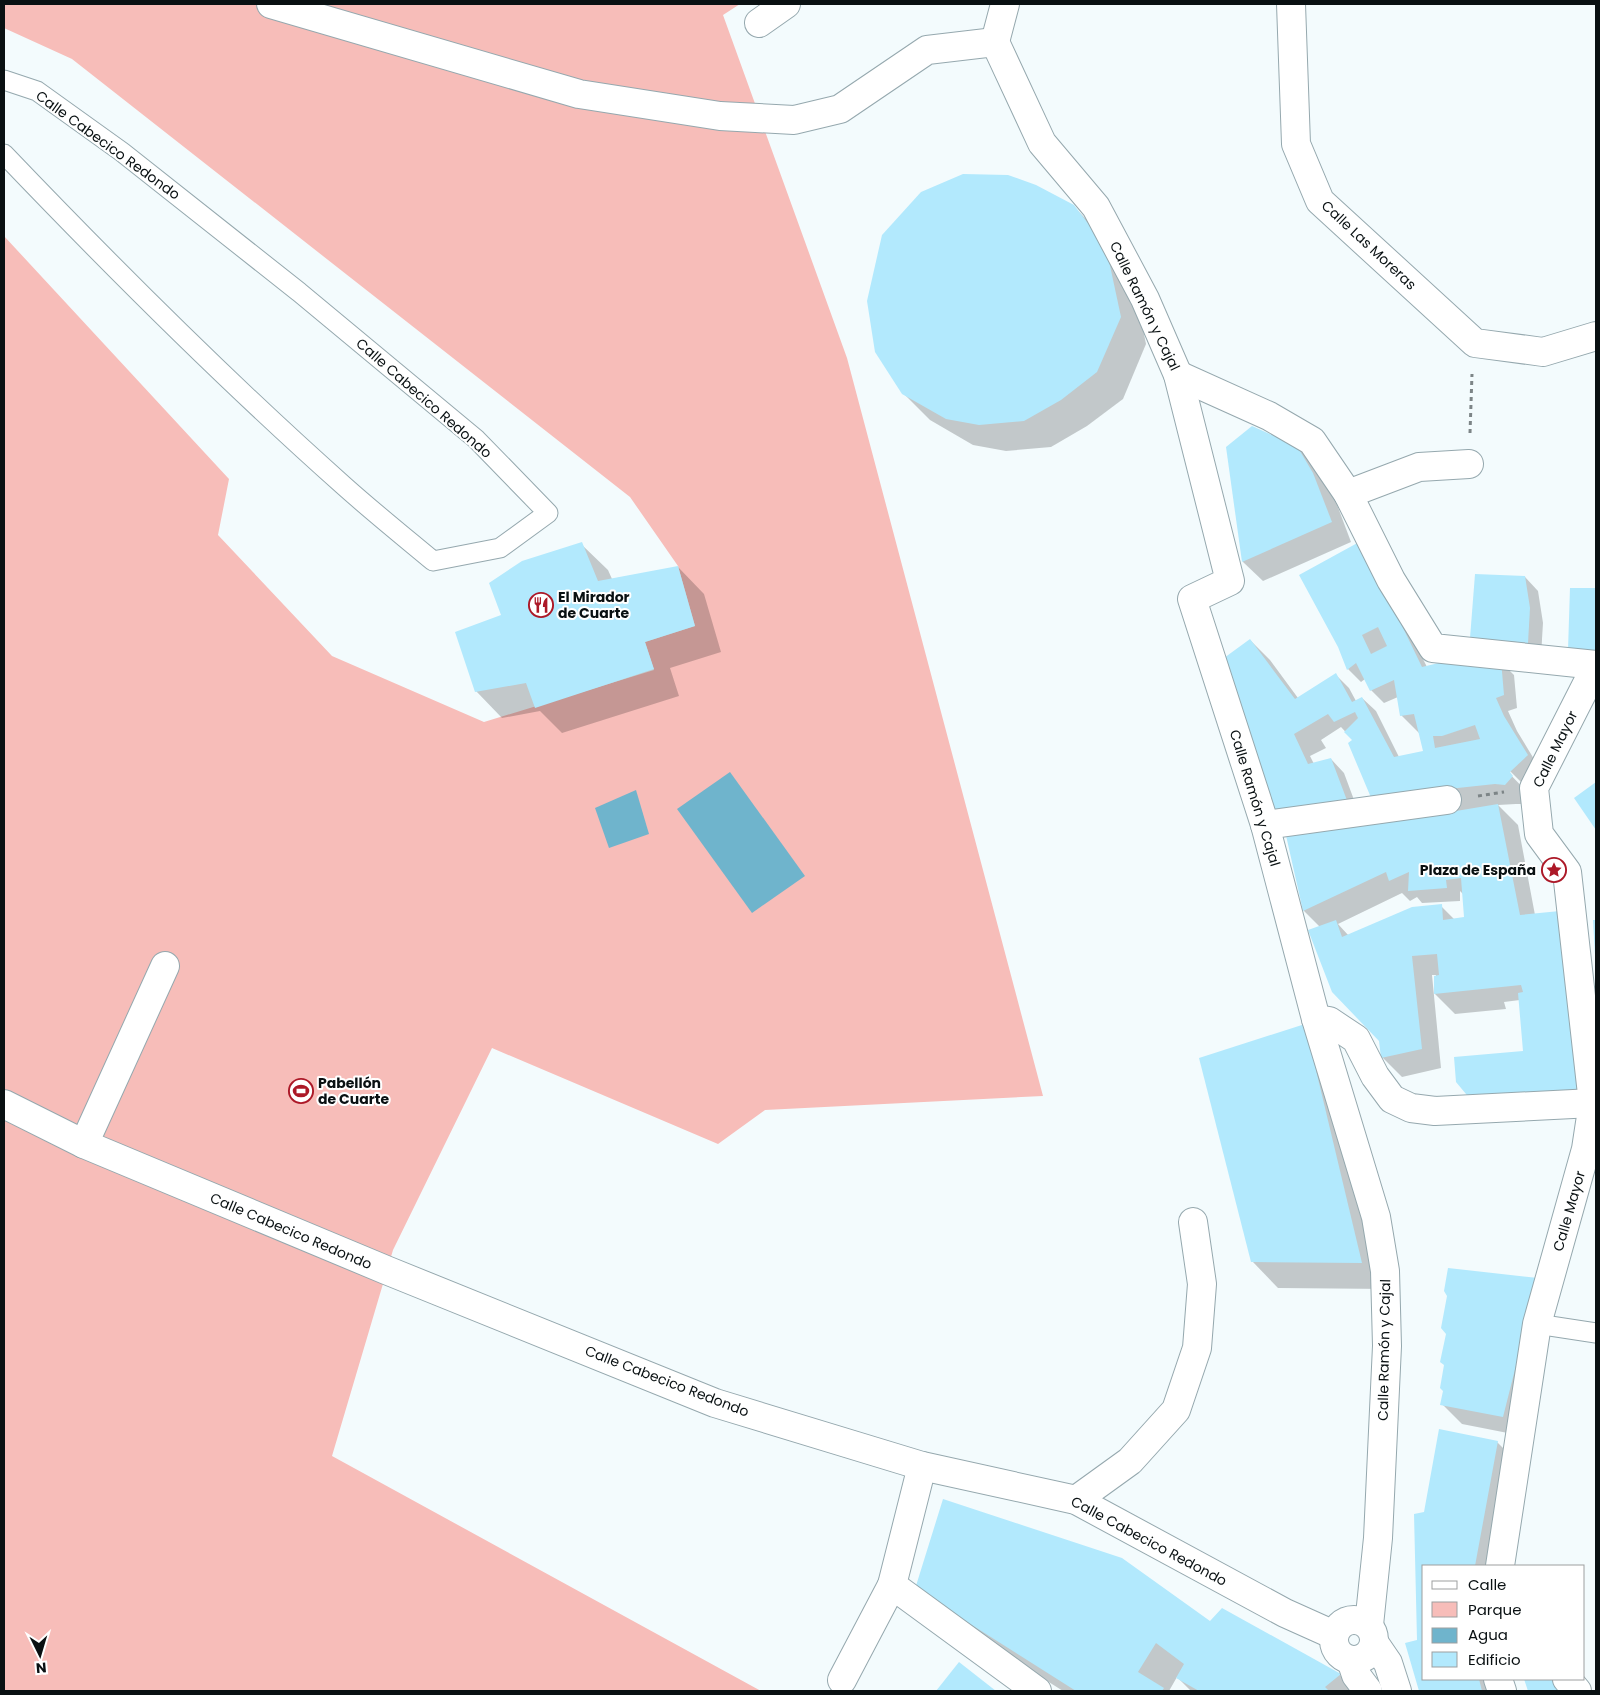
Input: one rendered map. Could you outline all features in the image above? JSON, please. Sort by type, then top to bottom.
[{"type":"street","points":[[271,4],[580,94],[720,116],[794,120],[840,109],[927,50],[995,42],[1004,4]]},
{"type":"street","points":[[759,23],[786,4]]},
{"type":"street","name":"Calle Las Moreras","points":[[1291,4],[1296,144],[1320,200],[1475,343]]},
{"type":"street","name":"Calle Ramón y Cajal","points":[[995,42],[1042,143],[1096,208],[1144,299],[1178,375],[1230,581],[1192,599],[1265,825],[1316,1019],[1376,1217],[1385,1270],[1387,1346],[1372,1634]]},
{"type":"street","points":[[1475,343],[1543,352],[1596,336]]},
{"type":"street","points":[[1178,375],[1269,416],[1312,441],[1348,494],[1391,580],[1433,648],[1596,666]]},
{"type":"street","points":[[1348,494],[1419,467],[1469,464]]},
{"type":"street","name":"Calle Mayor","points":[[1500,1565],[1537,1324],[1586,1149],[1593,1103],[1567,872],[1539,834],[1534,788],[1596,666]]},
{"type":"street","points":[[1265,825],[1447,800]]},
{"type":"street","points":[[84,1144],[165,966]]},
{"type":"street","points":[[1316,1019],[1330,1020],[1356,1040],[1374,1076],[1392,1098],[1410,1108],[1436,1111],[1593,1103]]},
{"type":"street","name":"Calle Cabecico Redondo","points":[[4,1104],[84,1144],[386,1270],[715,1403],[922,1466],[1076,1500],[1286,1613],[1334,1635]]},
{"type":"street","points":[[1076,1500],[1130,1461],[1176,1410],[1197,1348],[1202,1284],[1193,1222]]},
{"type":"street","points":[[842,1680],[892,1585],[922,1466]]},
{"type":"street","points":[[892,1585],[1037,1691]]},
{"type":"street","points":[[1372,1634],[1369,1655],[1363,1658],[1351,1660],[1345,1658],[1336,1649],[1334,1635],[1342,1623],[1349,1620],[1363,1621],[1372,1634],[1388,1662],[1397,1691]]},
{"type":"street","points":[[1351,1660],[1356,1675],[1368,1691]]},
{"type":"street","points":[[1568,1680],[1577,1691]]},
{"type":"lane","name":"Calle Cabecico Redondo","points":[[4,80],[37,91],[122,152],[299,292],[476,439],[548,513],[500,548],[433,560],[344,486],[203,356],[4,154]]},
{"type":"lane","points":[[1537,1324],[1596,1333]]},
{"type":"path","points":[[1469,464],[1471,385],[1475,343]]},
{"type":"path","points":[[1447,800],[1534,788]]},
{"type":"green space","points":[[4,4],[740,4],[723,15],[847,358],[1043,1096],[765,1110],[718,1144],[492,1048],[393,1250],[332,1456],[761,1691],[4,1691],[4,236],[229,479],[218,535],[332,656],[484,722],[654,670],[645,642],[695,626],[678,566],[630,497],[72,59],[4,28]]},
{"type":"water","points":[[730,772],[805,876],[752,913],[677,809]]},
{"type":"water","points":[[636,790],[649,834],[609,848],[595,808]]},
{"type":"building","points":[[963,174],[1008,175],[1036,185],[1074,205],[1106,247],[1121,317],[1097,372],[1061,400],[1024,421],[979,425],[946,419],[902,394],[875,352],[867,301],[882,235],[921,192]]},
{"type":"building","points":[[1252,426],[1297,446],[1313,473],[1332,522],[1242,562],[1226,447]]},
{"type":"building","points":[[1361,541],[1422,667],[1447,661],[1501,660],[1504,695],[1496,698],[1504,716],[1528,755],[1510,772],[1513,776],[1505,785],[1495,784],[1411,793],[1372,800],[1348,743],[1352,740],[1344,732],[1358,718],[1355,712],[1334,722],[1328,714],[1294,734],[1308,764],[1331,758],[1348,803],[1270,815],[1224,658],[1250,639],[1295,699],[1336,673],[1352,702],[1362,697],[1394,757],[1423,751],[1414,714],[1400,716],[1394,680],[1370,691],[1356,663],[1347,670],[1338,647],[1299,575]],"holes":[[[1378,627],[1387,646],[1371,654],[1362,635]],[[1475,725],[1480,739],[1435,748],[1433,736],[1442,736]]]},
{"type":"building","points":[[582,542],[598,581],[678,566],[695,626],[645,642],[654,669],[535,708],[526,683],[475,692],[455,632],[501,615],[489,583],[522,561]]},
{"type":"building","points":[[1475,574],[1525,576],[1530,608],[1528,643],[1470,638]]},
{"type":"building","points":[[1570,588],[1596,588],[1596,654],[1568,650]]},
{"type":"building","points":[[1596,782],[1596,830],[1574,798]]},
{"type":"building","points":[[1498,804],[1520,915],[1560,911],[1577,1092],[1471,1100],[1456,1082],[1454,1057],[1523,1051],[1518,993],[1523,992],[1521,985],[1434,994],[1434,976],[1439,975],[1437,954],[1412,956],[1422,1049],[1381,1058],[1379,1041],[1332,992],[1308,930],[1336,920],[1342,937],[1412,907],[1442,904],[1443,920],[1464,917],[1461,878],[1446,880],[1447,888],[1408,891],[1409,872],[1389,881],[1386,872],[1303,911],[1285,831],[1444,813]]},
{"type":"building","points":[[1593,920],[1596,920],[1596,955],[1595,955]]},
{"type":"building","points":[[1305,1024],[1362,1263],[1251,1262],[1199,1058]]},
{"type":"building","points":[[1448,1268],[1538,1278],[1503,1417],[1440,1405],[1443,1391],[1440,1388],[1444,1365],[1440,1362],[1446,1334],[1441,1328],[1447,1296],[1444,1291]]},
{"type":"building","points":[[1439,1429],[1498,1441],[1475,1565],[1422,1565],[1422,1680],[1479,1680],[1482,1691],[1419,1691],[1405,1643],[1417,1640],[1414,1514],[1424,1512]]},
{"type":"building","points":[[943,1499],[1122,1558],[1210,1621],[1222,1608],[1341,1674],[1325,1687],[1329,1691],[1199,1691],[1176,1678],[1184,1664],[1156,1643],[1138,1672],[1164,1688],[1162,1691],[1076,1691],[915,1589]]},
{"type":"building","points":[[959,1662],[996,1691],[936,1691]]},
{"type":"building","points":[[1524,1680],[1552,1680],[1559,1691],[1528,1691]]},
{"type":"place","name":"El Mirador de Cuarte","points":[[541,605]]},
{"type":"place","name":"Plaza de España","points":[[1554,870]]},
{"type":"place","name":"Pabellón de Cuarte","points":[[301,1091]]}]
